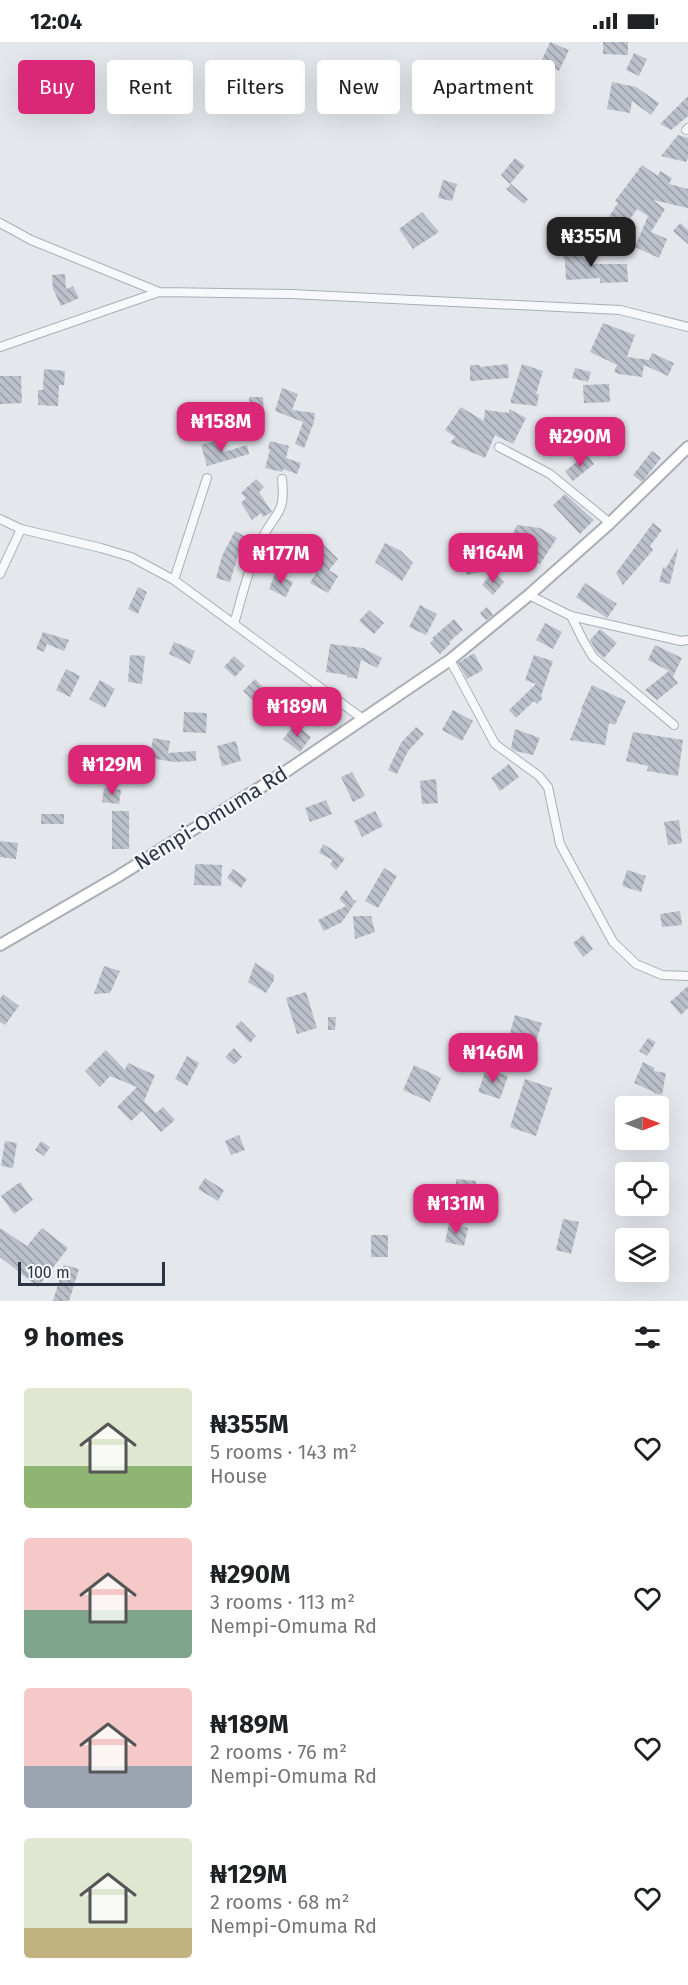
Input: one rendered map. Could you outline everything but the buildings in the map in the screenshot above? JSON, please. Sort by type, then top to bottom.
[{"type":"street","points":[[0,223],[31,240],[159,292]]},
{"type":"street","points":[[0,347],[159,292],[291,294],[620,310],[688,327]]},
{"type":"street","points":[[499,447],[550,474],[610,523]]},
{"type":"street","name":"Nempi-Omuma Rd","points":[[0,945],[127,871],[285,772],[450,660],[529,595],[610,523],[688,447]]},
{"type":"street","points":[[174,580],[207,478]]},
{"type":"street","points":[[234,624],[247,579],[263,538],[281,511],[284,496],[282,479]]},
{"type":"street","points":[[0,519],[21,529],[131,557],[174,580],[363,719]]},
{"type":"street","points":[[0,574],[21,529]]},
{"type":"street","points":[[529,595],[571,616],[681,641],[688,640]]},
{"type":"street","points":[[571,616],[593,657],[674,725]]},
{"type":"street","points":[[450,660],[495,744],[539,776],[548,787],[560,844],[613,942],[636,964],[662,975],[688,976]]}]
